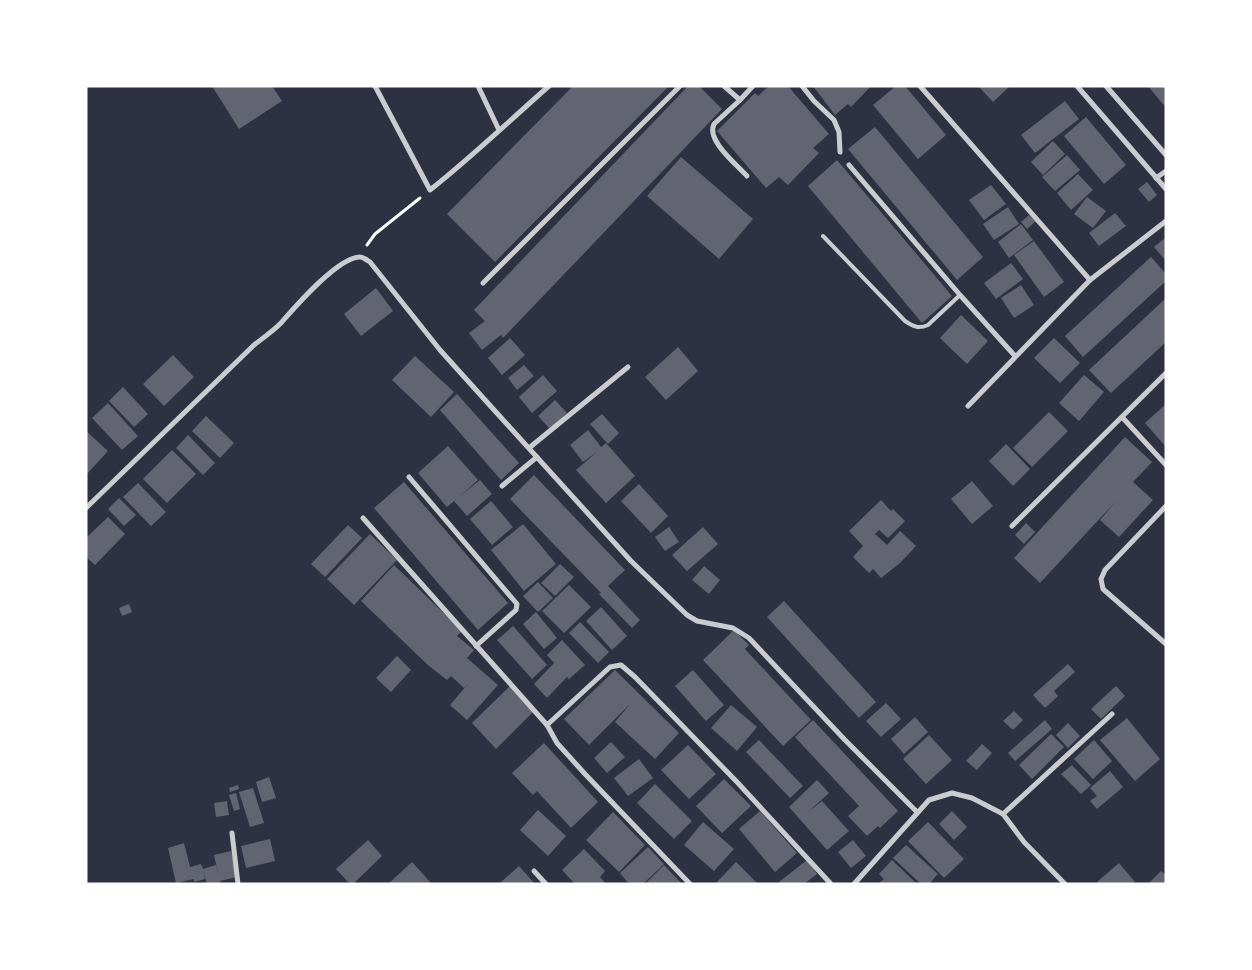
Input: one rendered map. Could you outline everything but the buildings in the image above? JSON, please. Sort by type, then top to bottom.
[{"type":"street","points":[[375,86],[430,190],[465,162],[549,86]]},
{"type":"street","points":[[478,86],[499,130]]},
{"type":"street","points":[[483,283],[680,86]]},
{"type":"street","points":[[724,86],[740,100]]},
{"type":"street","points":[[747,176],[715,141],[712,129],[714,124],[753,86]]},
{"type":"street","points":[[802,86],[814,101],[834,120],[839,132],[840,152]]},
{"type":"street","points":[[920,86],[1090,280]]},
{"type":"street","points":[[1077,86],[1166,189]]},
{"type":"street","points":[[1106,86],[1166,155]]},
{"type":"street","points":[[849,165],[960,295],[1016,356]]},
{"type":"street","points":[[1156,178],[1166,171]]},
{"type":"street","points":[[968,406],[1090,280],[1166,221]]},
{"type":"street","points":[[86,508],[254,345],[279,324],[308,293],[339,266],[359,257],[370,262],[440,350],[631,561],[687,615],[697,621],[733,628],[749,638],[845,740],[917,812]]},
{"type":"street","points":[[529,448],[628,367]]},
{"type":"street","points":[[1012,526],[1166,373]]},
{"type":"street","points":[[1122,417],[1166,465]]},
{"type":"street","points":[[502,486],[536,457]]},
{"type":"street","points":[[409,477],[517,604],[516,610],[476,646]]},
{"type":"street","points":[[1166,506],[1106,570],[1101,579],[1103,589],[1166,644]]},
{"type":"street","points":[[363,518],[547,725],[557,743],[584,774],[690,884]]},
{"type":"street","points":[[547,725],[610,667],[621,665],[641,683],[737,782],[831,884]]},
{"type":"street","points":[[1004,814],[1112,714]]},
{"type":"street","points":[[854,884],[928,800],[952,793],[972,798],[1004,814],[1024,842],[1065,884]]},
{"type":"street","points":[[232,833],[238,884]]},
{"type":"street","points":[[534,870],[546,884]]},
{"type":"lane","points":[[823,236],[905,321],[914,327],[928,325],[960,295]]},
{"type":"path","points":[[359,257],[375,234],[430,190]]}]
